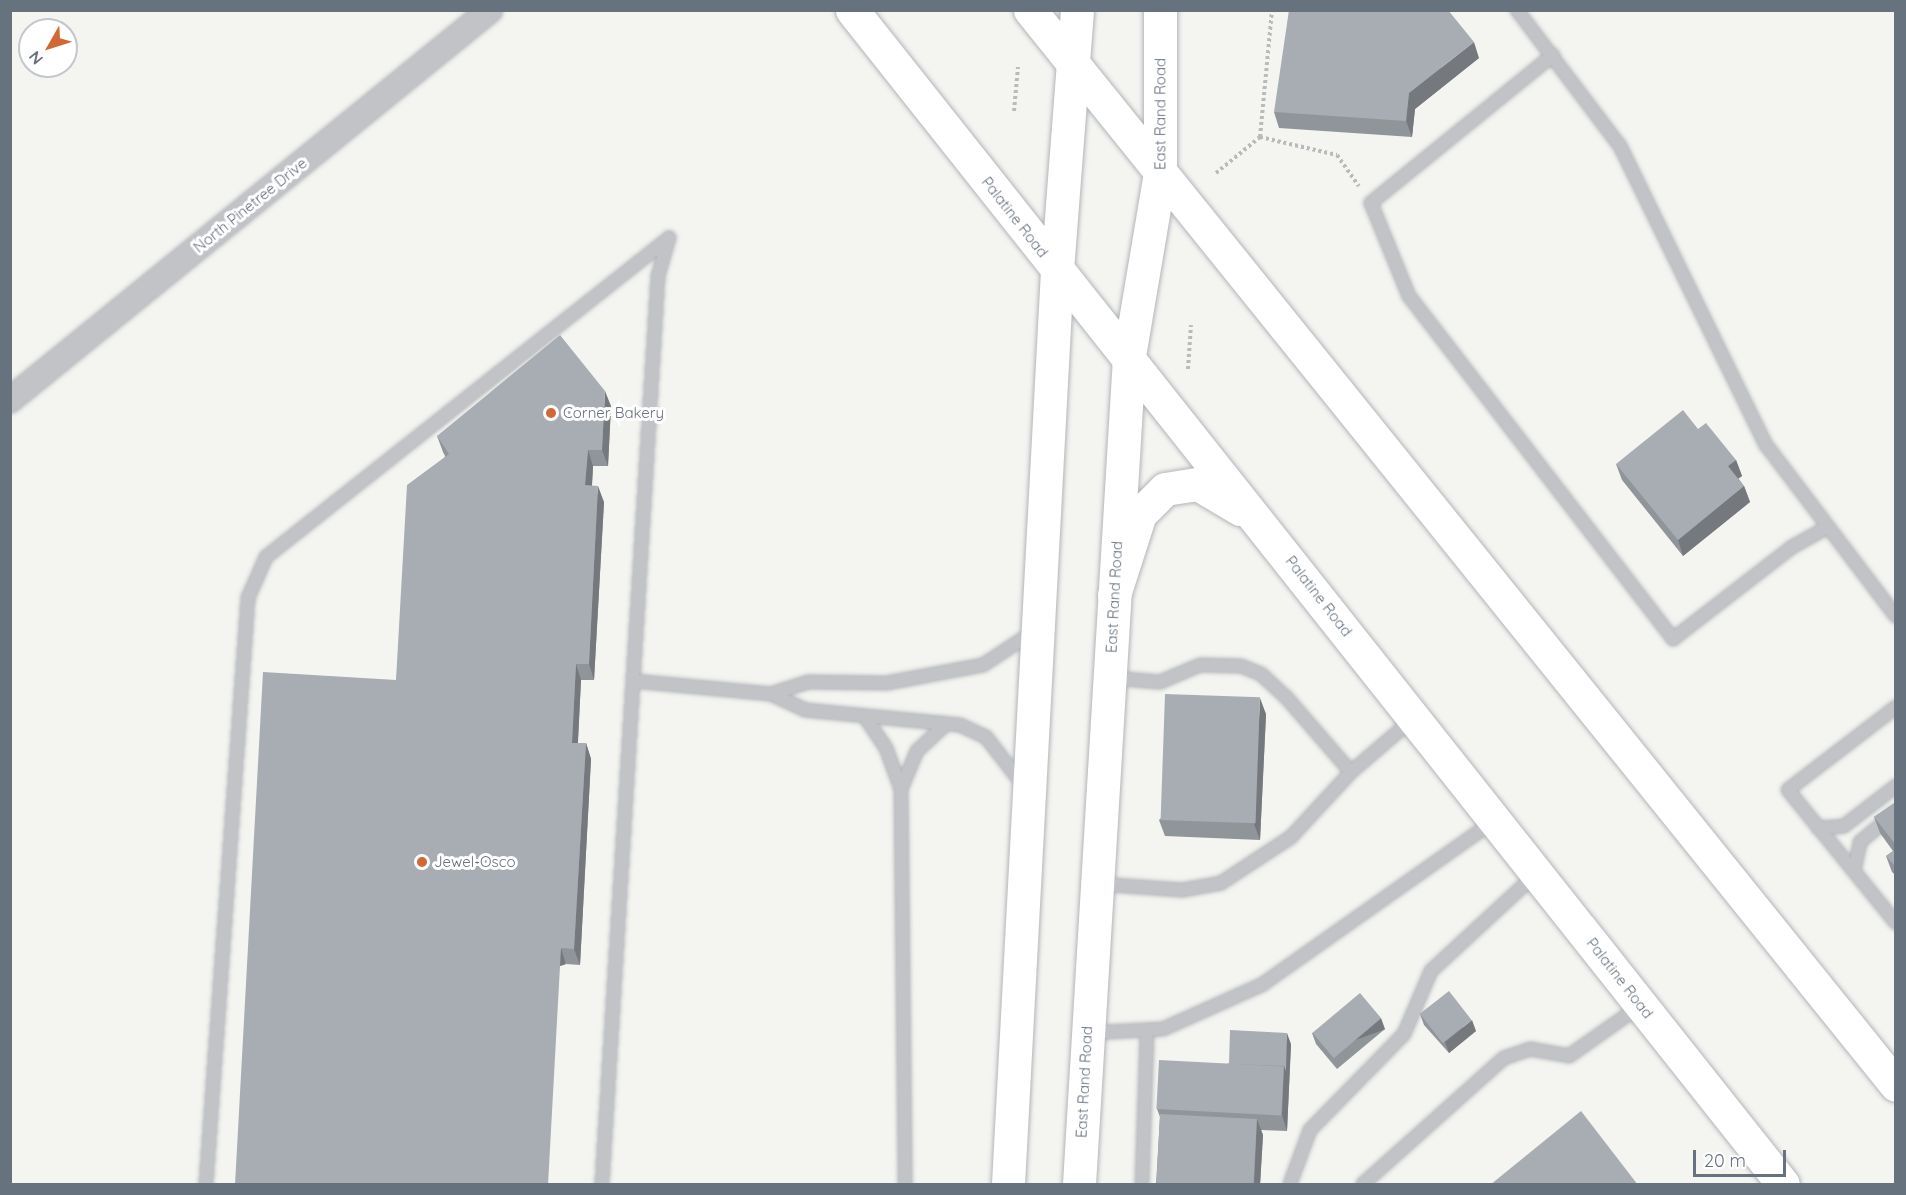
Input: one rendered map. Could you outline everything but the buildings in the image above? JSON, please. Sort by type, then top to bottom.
[{"type":"main road","name":"Palatine Road","points":[[852,10],[1057,270],[1129,356],[1783,1185]]},
{"type":"main road","points":[[1030,10],[1896,1085]]},
{"type":"main road","points":[[1008,1185],[1031,795],[1057,270],[1077,10]]},
{"type":"main road","name":"East Rand Road","points":[[1079,1185],[1086,1033],[1129,356],[1160,173],[1160,10]]},
{"type":"main road","points":[[1114,595],[1140,514],[1165,489],[1186,482],[1207,487],[1262,524]]},
{"type":"street","name":"North Pinetree Drive","points":[[10,400],[490,10]]},
{"type":"lane","points":[[1516,10],[1553,55],[1620,146],[1756,428],[1827,528],[1896,616]]},
{"type":"lane","points":[[1553,55],[1371,203],[1409,296],[1673,639],[1792,547],[1827,528]]},
{"type":"lane","points":[[206,1185],[248,598],[266,557],[669,238],[658,276],[602,1185]]},
{"type":"lane","points":[[771,694],[808,682],[886,683],[983,665],[1039,628]]},
{"type":"lane","points":[[1110,678],[1160,682],[1200,665],[1241,666],[1261,674],[1286,697],[1351,772]]},
{"type":"lane","points":[[633,681],[771,694],[805,710],[945,725],[986,737],[1031,795]]},
{"type":"lane","points":[[1896,707],[1788,790],[1896,923]]},
{"type":"lane","points":[[865,717],[886,748],[901,789],[904,1185]]},
{"type":"lane","points":[[1097,884],[1182,890],[1221,883],[1291,837],[1351,772],[1414,718]]},
{"type":"lane","points":[[901,789],[917,751],[945,725]]},
{"type":"lane","points":[[1818,828],[1844,826],[1896,786]]},
{"type":"lane","points":[[1854,871],[1860,842],[1896,812]]},
{"type":"lane","points":[[1086,1033],[1163,1029],[1263,984],[1496,820]]},
{"type":"lane","points":[[1290,1185],[1310,1130],[1404,1034],[1431,970],[1537,873]]},
{"type":"lane","points":[[1363,1185],[1504,1058],[1530,1049],[1569,1056],[1641,1005]]},
{"type":"lane","points":[[1142,1185],[1147,1030]]},
{"type":"path","points":[[1216,173],[1260,137],[1272,10]]},
{"type":"path","points":[[1014,111],[1018,67]]},
{"type":"path","points":[[1260,137],[1337,155],[1371,203]]},
{"type":"path","points":[[1188,369],[1191,325]]},
{"type":"place","name":"Corner Bakery","points":[[551,413]]},
{"type":"place","name":"Jewel-Osco","points":[[422,862]]}]
